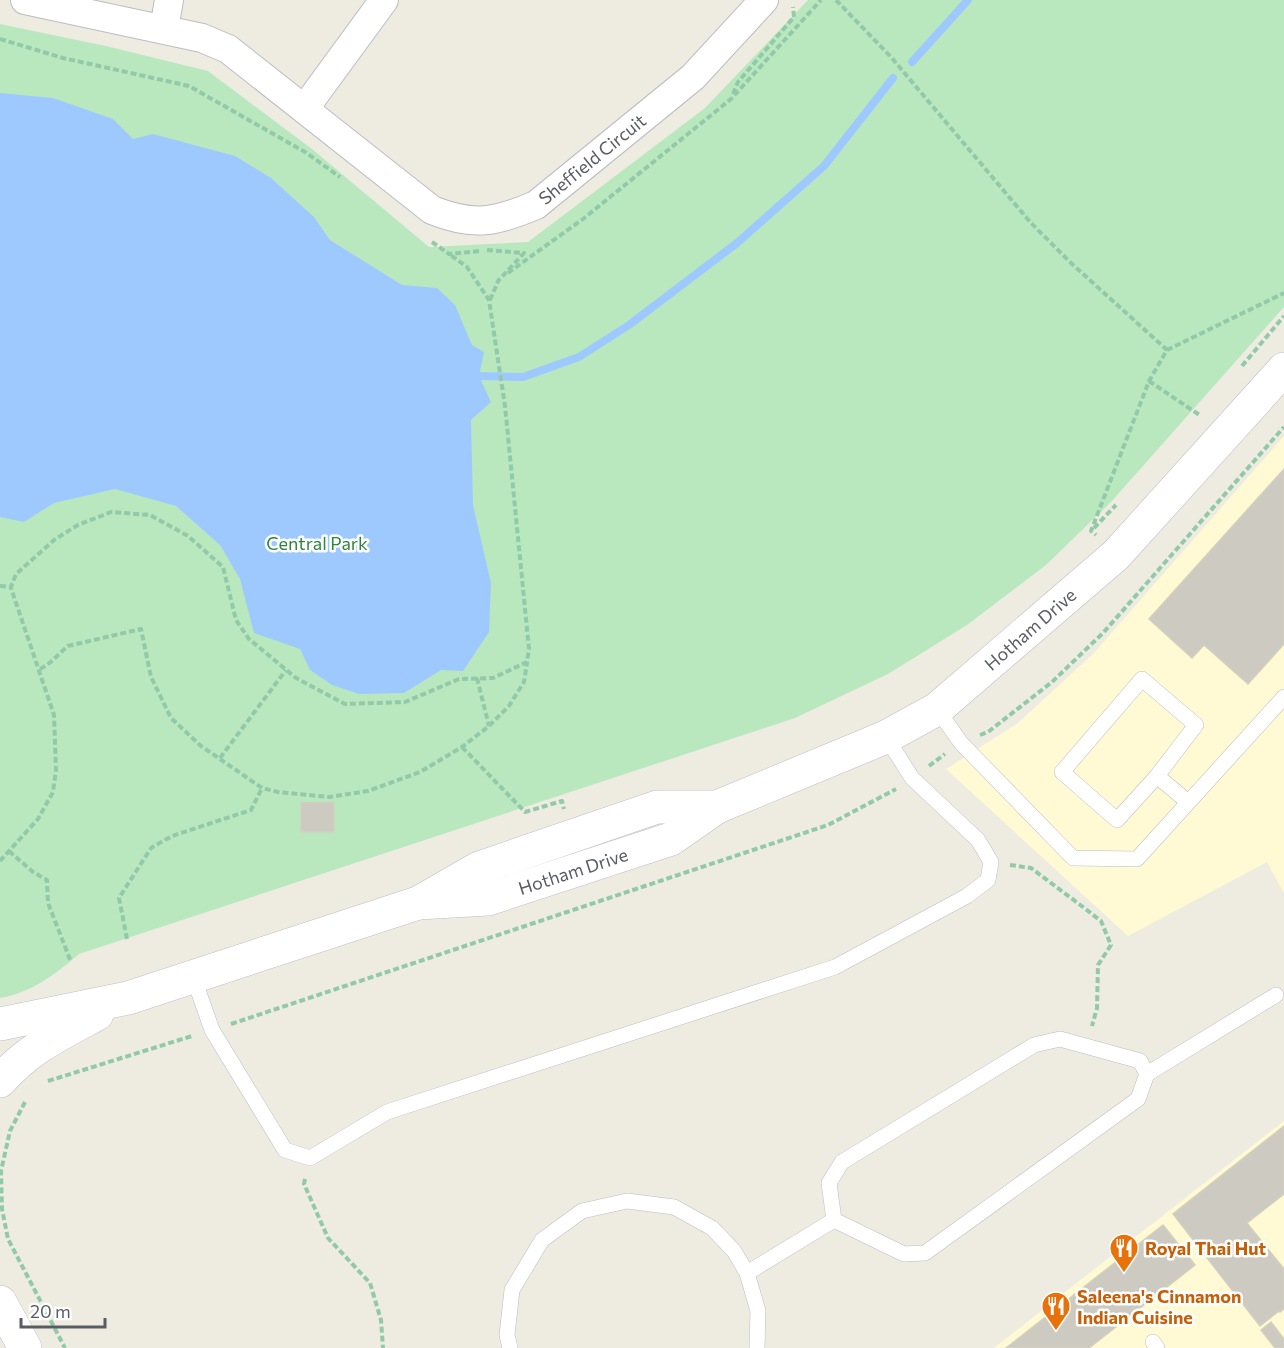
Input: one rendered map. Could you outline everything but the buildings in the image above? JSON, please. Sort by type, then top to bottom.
[{"type":"street","name":"Sheffield Circuit","points":[[25,0],[202,38],[228,49],[306,108],[432,210],[453,219],[480,222],[509,216],[536,205],[693,77],[764,0]]},
{"type":"street","points":[[164,29],[170,0]]},
{"type":"street","points":[[306,108],[384,0]]},
{"type":"street","name":"Hotham Drive","points":[[0,1024],[128,998],[418,903],[479,868],[657,807],[717,807],[886,737],[937,709],[1116,555],[1284,369]]},
{"type":"street","name":"Hotham Drive","points":[[0,1081],[19,1061],[39,1046],[128,998]]},
{"type":"street","points":[[0,1302],[25,1348]]},
{"type":"lane","points":[[1142,679],[1196,725],[1157,776],[1117,820],[1062,772],[1142,679]]},
{"type":"lane","points":[[937,709],[961,743],[1073,858],[1137,859],[1284,697]]},
{"type":"lane","points":[[193,976],[212,1030],[285,1150],[310,1158],[387,1112],[835,967],[967,896],[988,880],[991,862],[978,840],[912,778],[886,737]]},
{"type":"lane","points":[[1157,776],[1188,802]]},
{"type":"lane","points":[[834,1220],[904,1254],[925,1253],[1137,1099],[1146,1074],[1276,995]]},
{"type":"lane","points":[[834,1220],[829,1183],[842,1162],[1034,1045],[1060,1040],[1140,1061],[1146,1074]]},
{"type":"lane","points":[[510,1348],[507,1335],[512,1290],[542,1240],[582,1211],[627,1201],[674,1207],[712,1228],[734,1251],[747,1273],[758,1311],[757,1348]]},
{"type":"lane","points":[[747,1273],[834,1220]]},
{"type":"path","points":[[731,99],[738,82],[794,17],[792,0]]},
{"type":"path","points":[[499,280],[583,219],[731,99],[821,0]]},
{"type":"path","points":[[836,0],[891,57],[1031,223],[1071,263],[1167,350]]},
{"type":"path","points":[[0,39],[63,58],[189,86],[305,152],[343,179]]},
{"type":"path","points":[[40,669],[52,663],[68,646],[141,629],[151,677],[171,718],[201,746],[262,788],[278,792],[329,797],[368,791],[420,772],[462,747],[489,726],[509,706],[524,682],[529,649],[505,406],[489,300],[467,267],[430,240]]},
{"type":"path","points":[[449,254],[486,250],[524,253],[499,280],[489,300]]},
{"type":"path","points":[[1116,555],[1091,531],[1149,381],[1167,350],[1284,293]]},
{"type":"path","points":[[1238,371],[1284,316]]},
{"type":"path","points":[[1149,381],[1226,433]]},
{"type":"path","points":[[1199,415],[1207,406]]},
{"type":"path","points":[[0,861],[38,819],[53,792],[56,770],[54,716],[11,588],[16,574],[54,540],[78,525],[111,512],[150,515],[188,536],[223,567],[236,620],[249,639],[296,678],[345,704],[405,702],[459,679],[493,678],[527,662]]},
{"type":"path","points":[[0,586],[11,588]]},
{"type":"path","points":[[220,758],[286,670]]},
{"type":"path","points":[[477,678],[489,726]]},
{"type":"path","points":[[462,747],[514,801]]},
{"type":"path","points":[[127,939],[119,898],[151,848],[172,836],[251,810],[262,788]]},
{"type":"path","points":[[9,851],[33,872],[47,880],[48,903],[71,962]]},
{"type":"path","points":[[991,862],[1031,868],[1101,921],[1111,945],[1098,965],[1097,1008],[1087,1047]]},
{"type":"path","points":[[310,1158],[304,1184],[328,1238],[370,1283],[381,1320],[383,1348]]},
{"type":"shaded area","points":[[1284,436],[1284,893],[1267,862],[1128,936],[946,769],[1018,723],[1094,653]]},
{"type":"shaded area","points":[[1284,1121],[1284,1348],[994,1348],[1161,1217]]},
{"type":"green space","name":"Central Park","points":[[808,0],[1284,0],[1284,307],[1111,502],[1046,565],[967,625],[888,674],[795,718],[79,954],[42,982],[22,992],[0,998],[0,24],[106,46],[208,71],[312,149],[429,247],[528,242],[705,108]]},
{"type":"water","points":[[0,93],[53,98],[113,119],[133,139],[153,134],[235,156],[271,178],[314,217],[330,240],[402,285],[437,288],[455,305],[472,345],[484,352],[479,376],[491,402],[471,420],[473,505],[491,583],[489,632],[463,671],[441,670],[404,693],[359,694],[332,685],[310,670],[300,649],[254,633],[240,579],[220,545],[176,506],[115,489],[54,503],[24,522],[0,517]]},
{"type":"waterway","points":[[912,62],[968,0]]},
{"type":"waterway","points":[[479,376],[523,377],[579,357],[629,325],[737,243],[824,166],[893,78]]},
{"type":"place","name":"Royal Thai Hut","points":[[1124,1274]]},
{"type":"place","name":"Saleena's Cinnamon Indian Cuisine","points":[[1056,1332]]}]
